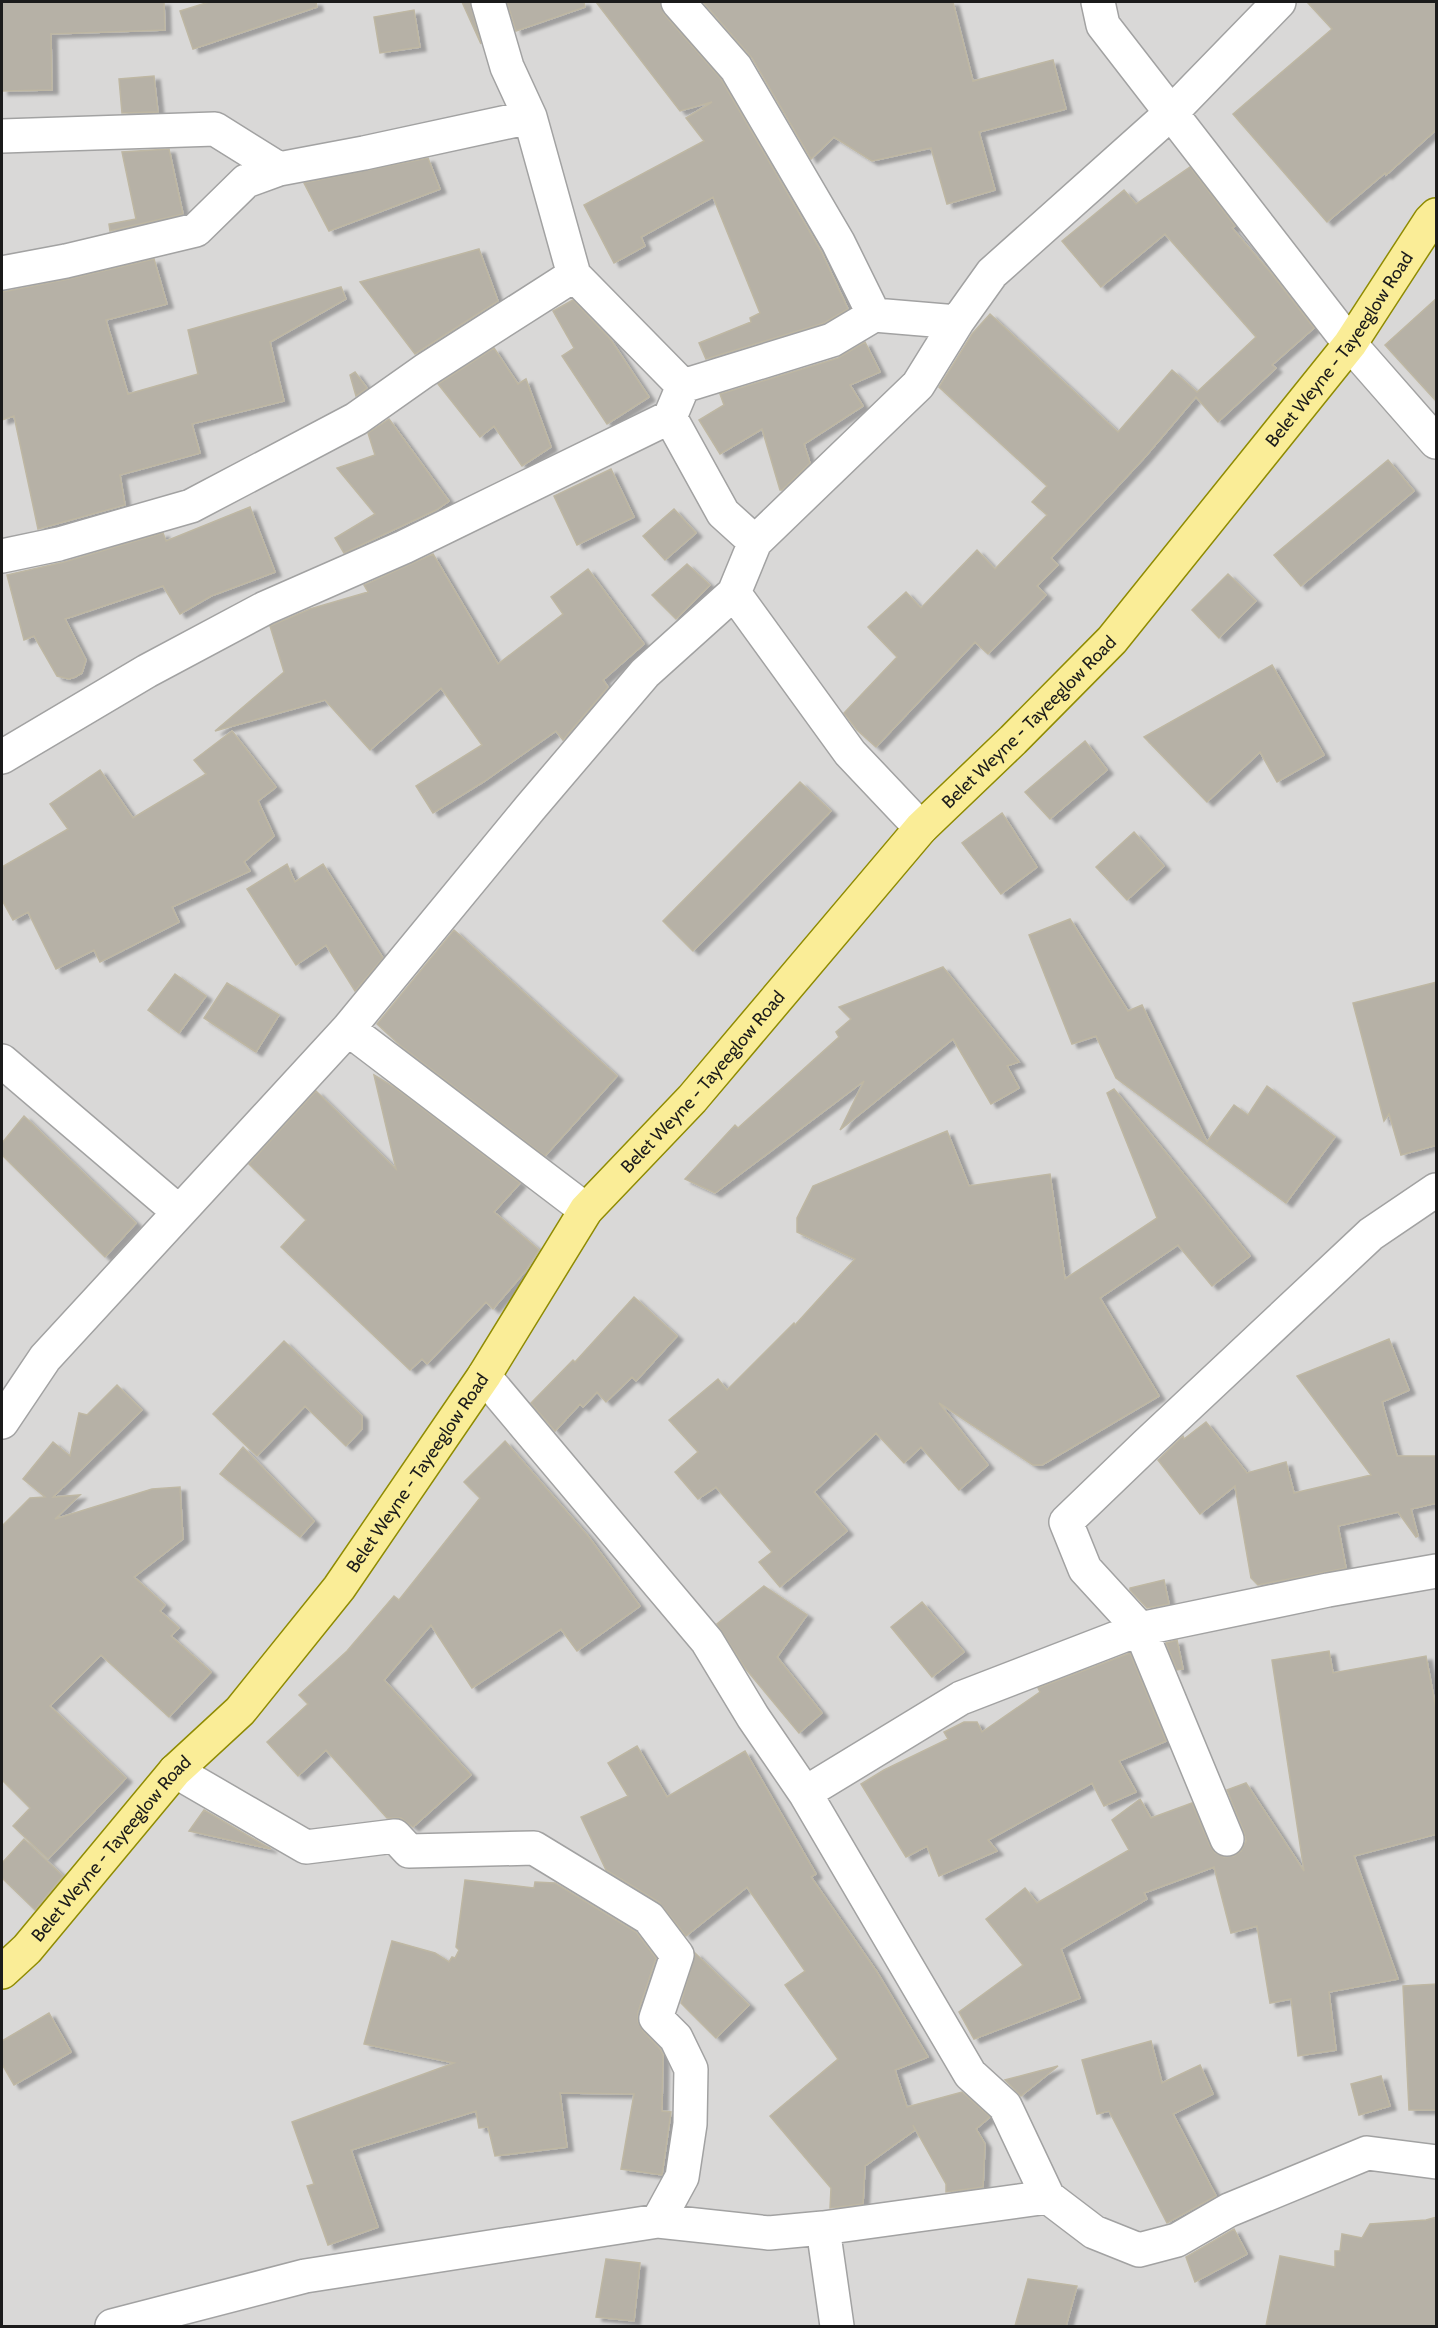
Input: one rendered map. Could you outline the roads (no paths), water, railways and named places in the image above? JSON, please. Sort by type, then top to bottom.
[{"type":"main road","name":"Belet Weyne - Tayeeglow Road","points":[[2,1972],[27,1949],[175,1771],[240,1711],[339,1588],[484,1376],[586,1210],[692,1099],[921,828],[1013,740],[1112,640],[1350,344],[1434,221]]},
{"type":"street","points":[[488,2],[507,67],[530,117],[574,275],[683,386]]},
{"type":"street","points":[[678,2],[736,68],[838,242],[874,315]]},
{"type":"street","points":[[1098,2],[1103,25],[1350,344],[1437,442]]},
{"type":"street","points":[[2,1422],[45,1358],[348,1029],[530,808],[645,673],[734,593],[755,542],[918,385],[957,322],[992,273],[1171,113],[1279,2]]},
{"type":"street","points":[[2,273],[66,261],[196,230],[246,181],[279,168],[364,153],[530,117]]},
{"type":"street","points":[[2,136],[215,129],[279,168]]},
{"type":"street","points":[[2,556],[59,544],[191,506],[356,419],[423,370],[574,275]]},
{"type":"street","points":[[683,386],[832,340],[874,315],[957,322]]},
{"type":"street","points":[[2,757],[147,671],[265,608],[404,548],[670,417],[683,386]]},
{"type":"street","points":[[670,417],[723,513],[755,542]]},
{"type":"street","points":[[734,593],[849,753],[921,828]]},
{"type":"street","points":[[348,1029],[586,1210]]},
{"type":"street","points":[[2,1061],[179,1212]]},
{"type":"street","points":[[1227,1839],[1140,1629],[1085,1569],[1066,1522],[1371,1234],[1437,1190]]},
{"type":"street","points":[[484,1376],[707,1641],[753,1717],[806,1793],[970,2074],[1005,2106],[1048,2197],[1094,2232],[1139,2250],[1177,2240],[1229,2210],[1367,2153],[1437,2162]]},
{"type":"street","points":[[806,1793],[961,1698],[1140,1629],[1328,1590],[1437,1571]]},
{"type":"street","points":[[175,1771],[306,1847],[394,1836],[409,1851],[534,1848],[649,1918],[677,1955],[656,2018],[676,2037],[691,2069],[690,2124],[682,2178],[658,2221]]},
{"type":"street","points":[[112,2326],[305,2276],[658,2221],[769,2232],[823,2228],[1048,2197]]},
{"type":"street","points":[[823,2228],[837,2326]]}]
